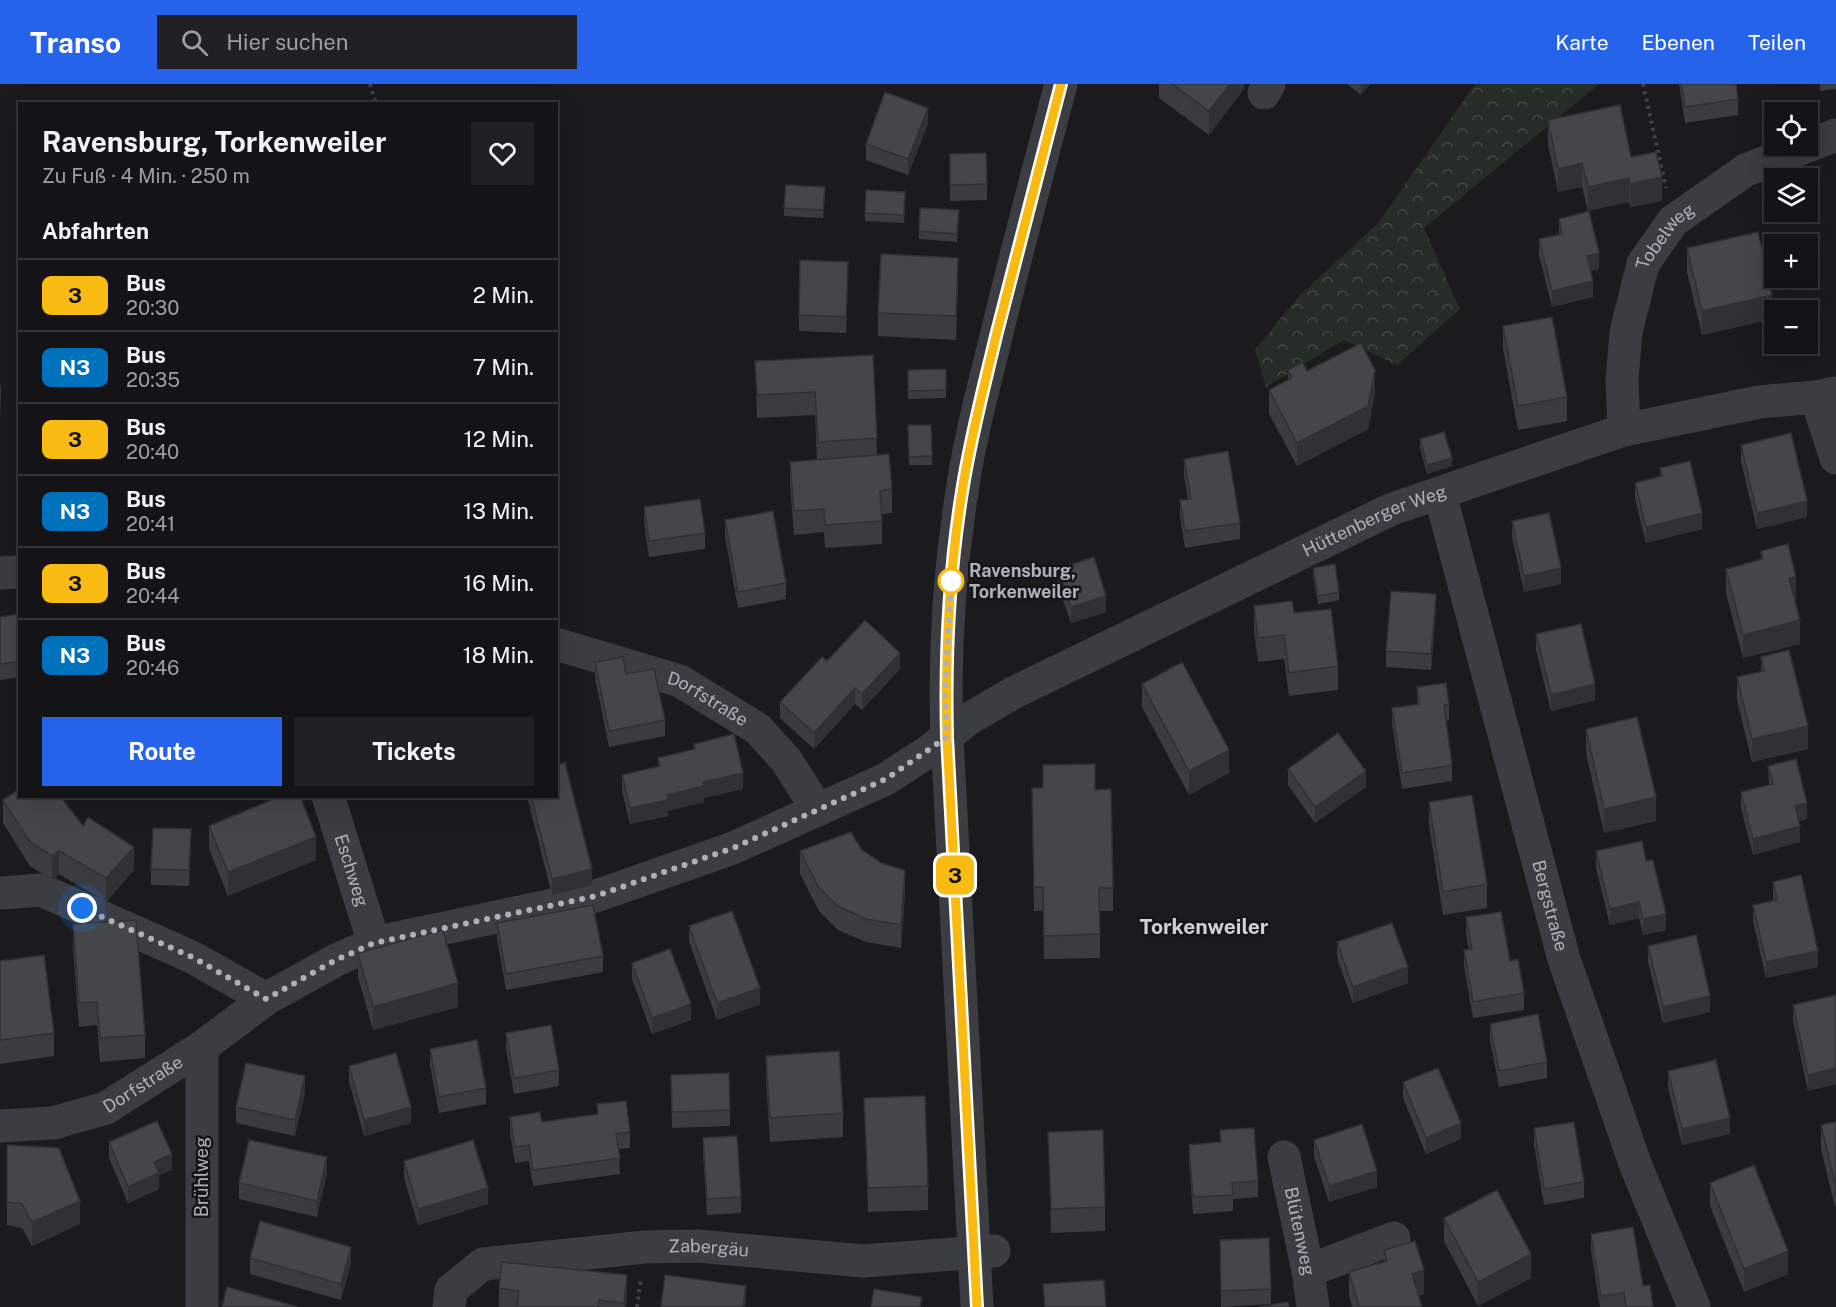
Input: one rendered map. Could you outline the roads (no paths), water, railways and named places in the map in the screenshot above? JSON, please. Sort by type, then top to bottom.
[{"type":"street","points":[[977,1307],[984,1252],[959,936],[945,693],[951,583],[962,490],[980,401],[1061,84]]},
{"type":"street","name":"Tobelweg","points":[[1624,430],[1622,380],[1626,332],[1643,264],[1673,220],[1746,170],[1836,135]]},
{"type":"street","points":[[1826,395],[1836,458]]},
{"type":"street","name":"Hüttenberger Weg","points":[[947,737],[967,720],[1015,692],[1392,509],[1624,430],[1760,402],[1826,395]]},
{"type":"street","name":"Bergstraße","points":[[1440,494],[1564,959],[1636,1166],[1694,1307]]},
{"type":"street","points":[[0,573],[18,573]]},
{"type":"street","name":"Dorfstraße","points":[[558,645],[680,681],[758,729],[786,760],[818,810]]},
{"type":"street","name":"Dorfstraße","points":[[0,1126],[53,1123],[106,1107],[202,1047],[266,999],[336,960],[374,943],[596,896],[733,848],[886,779],[947,737]]},
{"type":"street","name":"Eschweg","points":[[329,798],[374,943]]},
{"type":"street","points":[[2,893],[41,890],[192,957],[266,999]]},
{"type":"street","name":"Brühlweg","points":[[202,1047],[202,1307]]},
{"type":"street","name":"Blütenweg","points":[[1284,1157],[1308,1271],[1313,1307]]},
{"type":"street","points":[[1308,1271],[1394,1238]]},
{"type":"street","name":"Zabergäu","points":[[449,1307],[451,1290],[483,1264],[645,1247],[697,1245],[863,1261],[984,1252]]},
{"type":"place","name":"Ravensburg, Torkenweiler","points":[[951,581]]},
{"type":"district","name":"Torkenweiler","points":[[1204,927]]}]
